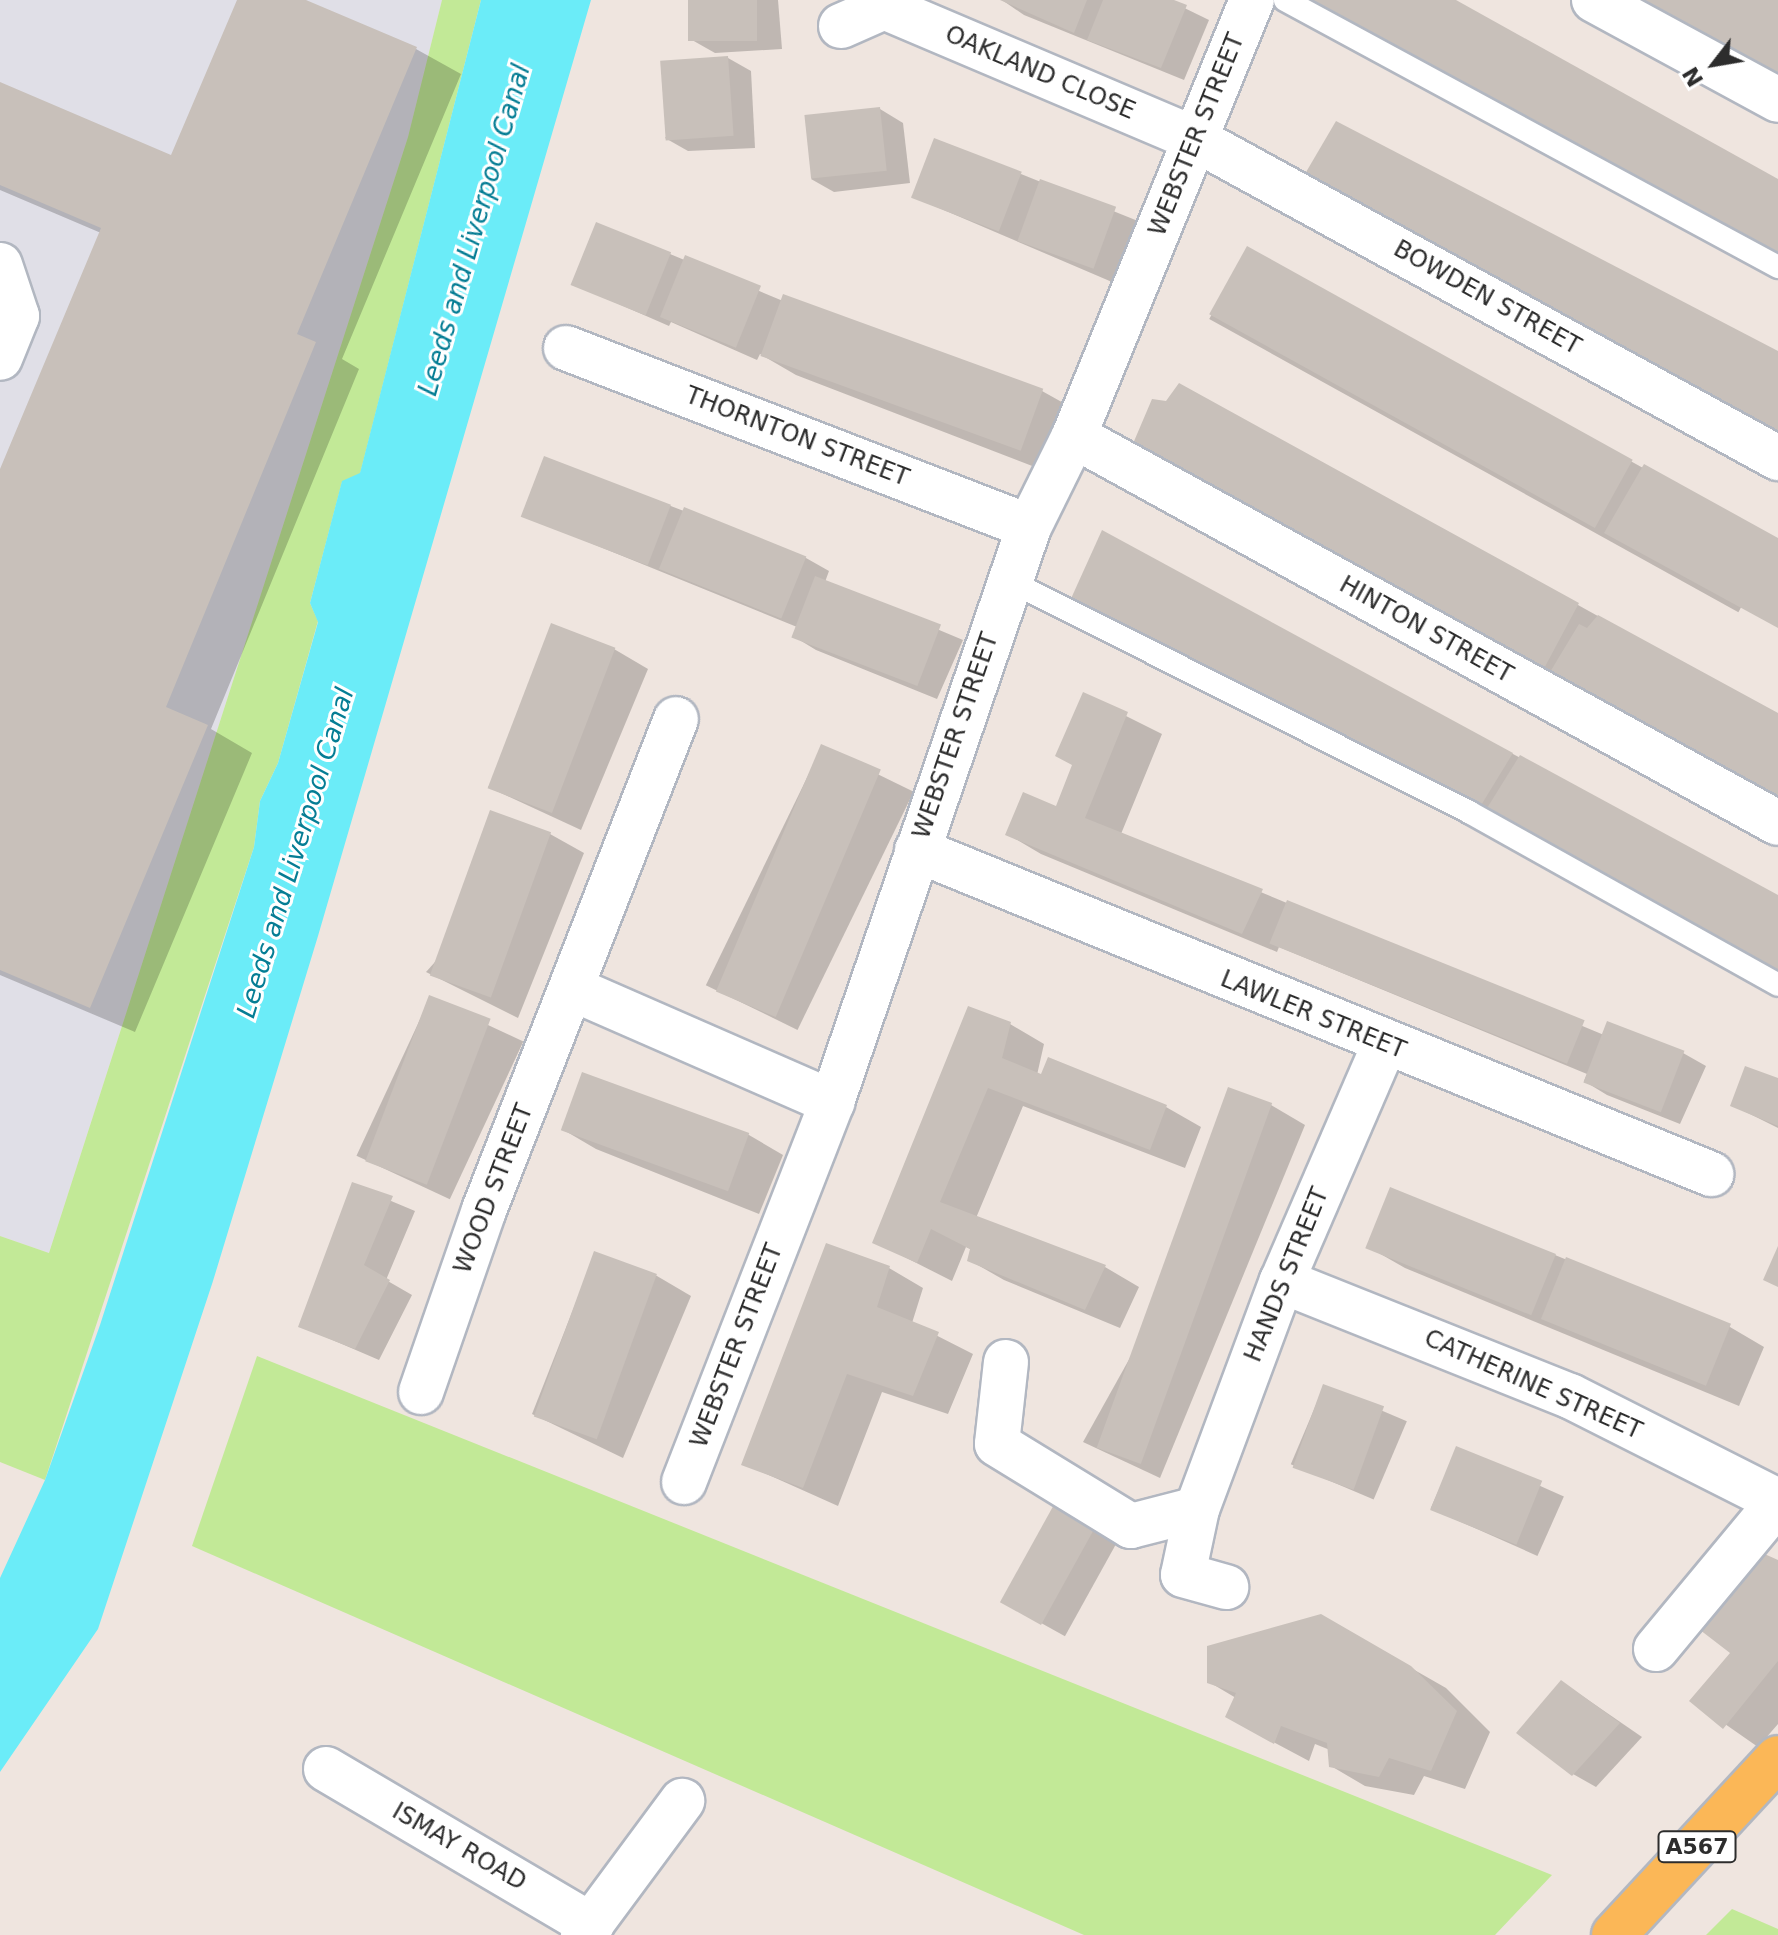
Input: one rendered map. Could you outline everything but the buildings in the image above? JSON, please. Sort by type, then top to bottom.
[{"type":"main road","name":"A567","points":[[1614,1935],[1778,1758]]},
{"type":"street","name":"WEBSTER STREET","points":[[684,1482],[832,1102],[1029,527],[1074,436],[1252,0]]},
{"type":"street","points":[[1594,0],[1778,100]]},
{"type":"street","name":"OAKLAND CLOSE","points":[[841,26],[884,7],[1195,139]]},
{"type":"street","name":"BOWDEN STREET","points":[[1195,139],[1778,458]]},
{"type":"street","points":[[0,265],[17,316],[0,358]]},
{"type":"street","name":"THORNTON STREET","points":[[566,348],[1029,527]]},
{"type":"street","name":"HINTON STREET","points":[[1074,436],[1778,823]]},
{"type":"street","name":"WOOD STREET","points":[[421,1392],[484,1210],[573,989],[676,719]]},
{"type":"street","name":"LAWLER STREET","points":[[917,850],[1384,1045],[1711,1174]]},
{"type":"street","points":[[573,989],[832,1102]]},
{"type":"street","name":"HANDS STREET","points":[[1226,1587],[1183,1575],[1197,1509],[1282,1281],[1384,1045]]},
{"type":"street","name":"CATHERINE STREET","points":[[1282,1281],[1570,1396],[1778,1501]]},
{"type":"street","points":[[1006,1362],[997,1444],[1131,1526],[1197,1509]]},
{"type":"street","points":[[1656,1649],[1778,1501]]},
{"type":"street","name":"ISMAY ROAD","points":[[326,1769],[587,1930]]},
{"type":"street","points":[[587,1930],[682,1801]]},
{"type":"lane","points":[[1285,0],[1778,267]]},
{"type":"lane","points":[[1010,581],[1469,812],[1778,985]]},
{"type":"shaded area","points":[[0,0],[442,0],[408,137],[49,1253],[0,1236]]},
{"type":"green space","points":[[442,0],[481,0],[360,474],[342,482],[310,603],[318,621],[278,763],[260,801],[254,847],[45,1480],[0,1462],[0,1236],[49,1253],[408,137]]},
{"type":"green space","points":[[257,1356],[1552,1875],[1495,1935],[1084,1935],[192,1546]]},
{"type":"green space","points":[[1732,1909],[1778,1929],[1778,1935],[1706,1935]]},
{"type":"water","name":"Leeds and Liverpool Canal","points":[[481,0],[591,0],[318,936],[213,1281],[98,1629],[0,1772],[0,1578],[45,1480],[100,1325],[254,847],[260,801],[278,763],[318,622],[310,603],[342,481],[360,473]]}]
